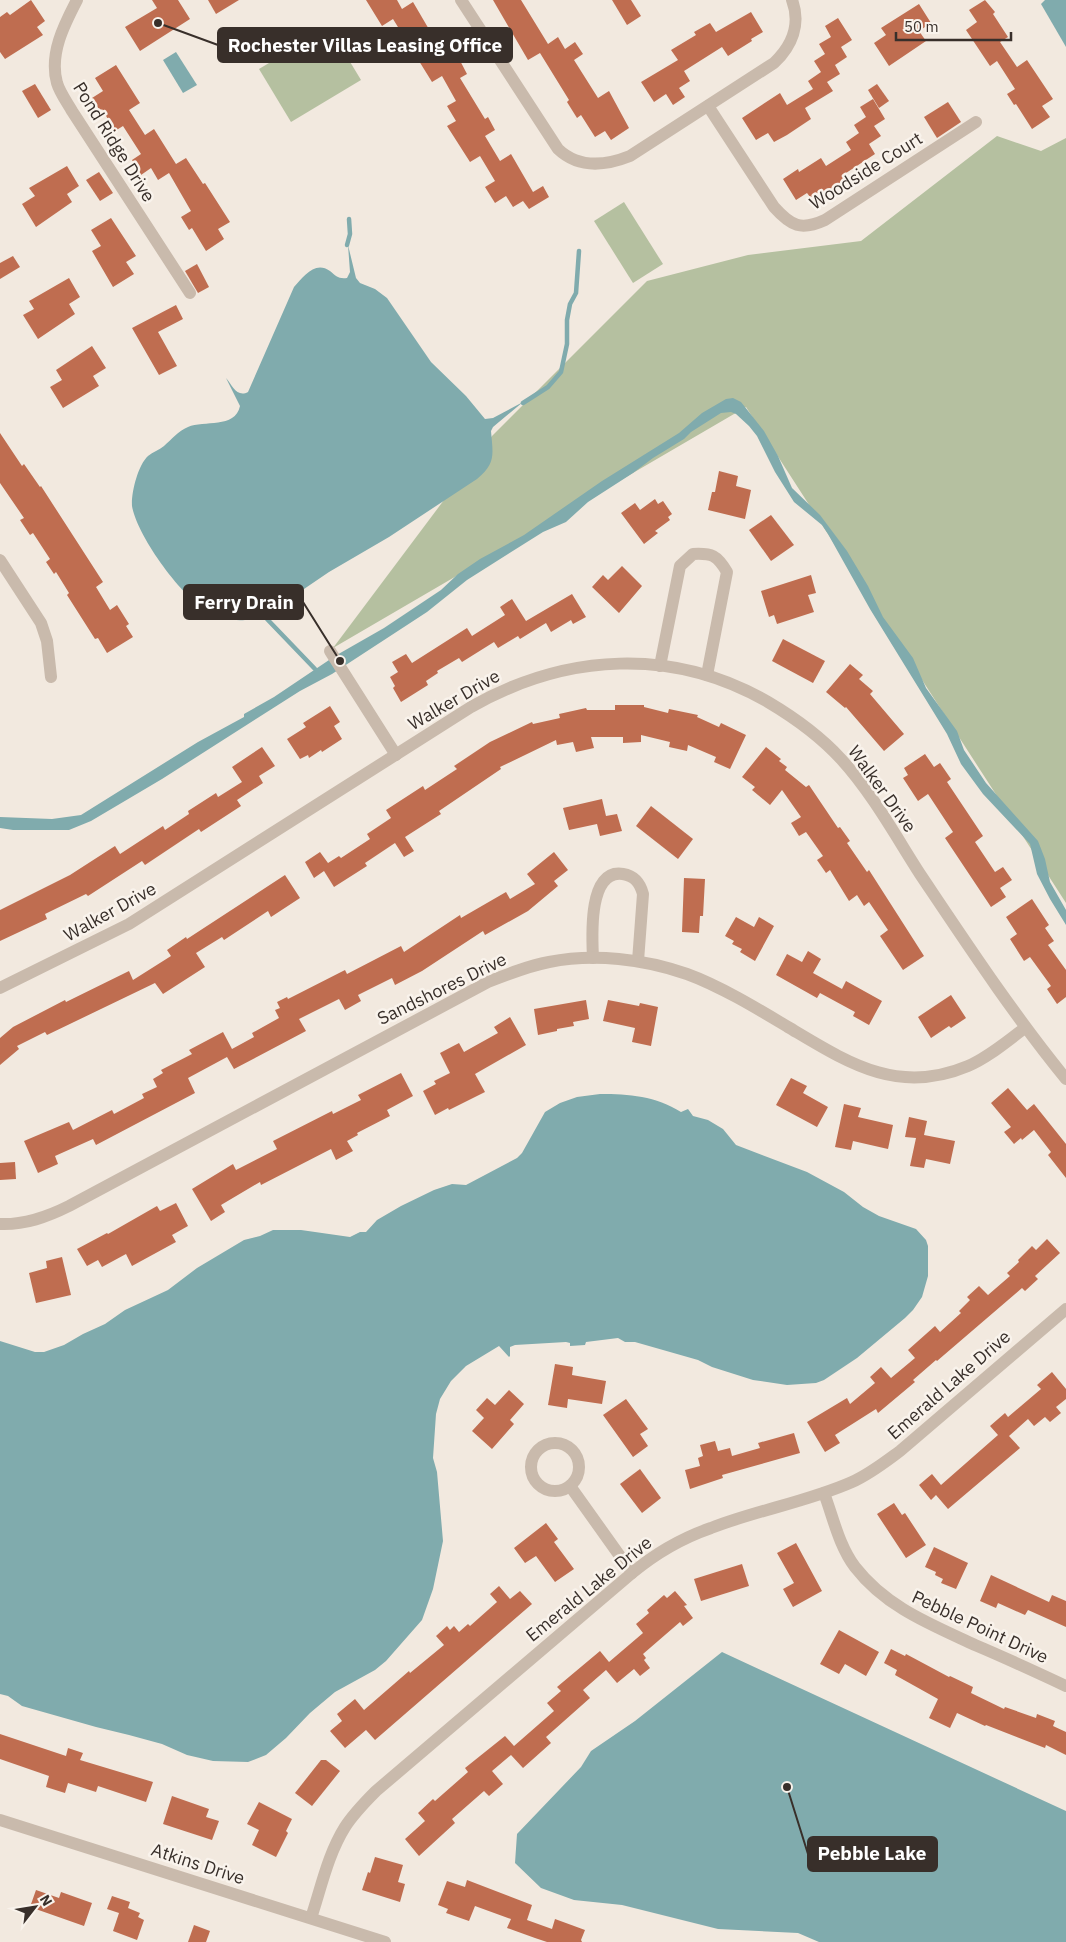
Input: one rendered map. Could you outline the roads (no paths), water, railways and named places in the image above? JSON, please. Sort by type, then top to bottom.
[{"type":"street","name":"Pond Ridge Drive","points":[[77,0],[59,41],[55,60],[57,85],[190,294]]},
{"type":"street","points":[[461,0],[551,140],[566,156],[585,164],[620,160],[639,151],[763,71],[784,54],[794,35],[795,9],[792,0]]},
{"type":"street","name":"Woodside Court","points":[[708,106],[774,207],[792,224],[799,226],[815,225],[825,220],[976,122]]},
{"type":"street","points":[[660,666],[680,566],[692,554],[708,553],[721,561],[727,572],[707,675]]},
{"type":"street","points":[[0,560],[41,623],[47,641],[51,677]]},
{"type":"street","points":[[330,651],[396,755]]},
{"type":"street","name":"Walker Drive","points":[[0,988],[129,924],[483,700],[538,677],[568,669],[601,664],[660,666],[707,675],[736,685],[783,711],[807,728],[840,758],[882,814],[991,981],[1024,1028],[1066,1080]]},
{"type":"street","points":[[592,958],[596,896],[600,885],[605,879],[618,873],[628,874],[635,878],[640,884],[643,894],[638,961]]},
{"type":"street","name":"Sandshores Drive","points":[[0,1224],[23,1223],[45,1218],[488,982],[518,970],[550,962],[592,958],[638,961],[689,974],[744,1002],[848,1062],[873,1072],[892,1076],[924,1077],[968,1066],[984,1057],[1024,1028]]},
{"type":"street","name":"Emerald Lake Drive","points":[[311,1918],[336,1845],[345,1827],[358,1810],[376,1791],[632,1573],[670,1546],[712,1527],[824,1493],[853,1482],[900,1451],[1066,1309]]},
{"type":"street","points":[[570,1486],[632,1573]]},
{"type":"street","name":"Pebble Point Drive","points":[[824,1493],[842,1542],[854,1565],[872,1586],[887,1599],[922,1621],[1066,1686]]},
{"type":"street","name":"Atkins Drive","points":[[0,1820],[385,1942]]},
{"type":"water","points":[[1045,0],[1066,0],[1066,47],[1041,4]]},
{"type":"water","points":[[176,52],[197,85],[183,93],[163,60]]},
{"type":"water","points":[[348,245],[356,278],[360,283],[375,289],[387,298],[431,362],[466,396],[485,419],[493,418],[523,402],[493,427],[491,431],[492,458],[487,468],[477,479],[389,537],[329,572],[290,600],[267,613],[267,619],[236,620],[218,616],[198,605],[186,594],[162,565],[142,533],[132,506],[138,472],[148,456],[164,446],[184,429],[195,425],[226,421],[237,413],[240,406],[226,378],[238,392],[248,392],[294,287],[310,271],[319,267],[325,268],[339,278],[347,278],[350,272]]},
{"type":"water","points":[[733,398],[741,402],[764,431],[778,456],[792,488],[820,515],[847,551],[868,586],[883,617],[913,658],[926,688],[957,731],[964,750],[986,783],[1038,841],[1045,859],[1050,882],[1066,910],[1066,925],[1037,874],[1030,844],[983,794],[961,764],[947,734],[870,609],[828,534],[822,525],[794,502],[775,472],[757,436],[736,414],[731,412],[721,413],[691,432],[684,439],[588,502],[566,522],[543,532],[467,580],[427,612],[332,674],[300,691],[162,779],[91,821],[69,830],[13,830],[0,828],[0,817],[52,819],[81,815],[198,742],[244,717],[244,714],[274,697],[335,656],[384,628],[441,590],[458,574],[480,559],[524,535],[602,481],[679,433],[702,413],[726,399]]},
{"type":"water","points":[[600,1094],[652,1099],[681,1112],[688,1109],[693,1116],[708,1120],[723,1129],[736,1145],[807,1172],[844,1192],[863,1207],[879,1216],[916,1229],[926,1240],[928,1246],[928,1276],[922,1297],[905,1318],[857,1358],[824,1380],[816,1383],[787,1385],[753,1380],[712,1367],[698,1360],[635,1342],[625,1342],[618,1338],[586,1342],[585,1345],[570,1346],[570,1343],[566,1342],[515,1345],[510,1347],[509,1357],[499,1346],[466,1366],[451,1381],[440,1399],[436,1414],[433,1458],[437,1472],[443,1541],[433,1589],[422,1620],[386,1661],[375,1670],[335,1692],[266,1755],[248,1762],[213,1761],[187,1755],[162,1744],[22,1706],[8,1696],[0,1694],[0,1341],[35,1352],[44,1352],[64,1345],[105,1324],[125,1310],[168,1290],[197,1268],[244,1240],[273,1230],[301,1230],[350,1237],[360,1232],[366,1232],[377,1220],[401,1206],[434,1190],[452,1184],[466,1185],[517,1158],[522,1153],[545,1112],[560,1103],[577,1097]]},
{"type":"water","points":[[722,1652],[1066,1811],[1066,1942],[819,1942],[798,1933],[718,1929],[622,1905],[574,1900],[541,1888],[515,1863],[517,1834],[581,1767],[591,1751],[635,1721]]},
{"type":"waterway","points":[[347,245],[350,234],[349,219]]},
{"type":"waterway","points":[[523,403],[548,387],[561,372],[567,344],[567,320],[570,304],[576,293],[579,251]]},
{"type":"waterway","points":[[267,619],[315,669]]},
{"type":"place","name":"Rochester Villas Leasing Office","points":[[158,23]]},
{"type":"place","name":"Ferry Drain","points":[[340,661]]},
{"type":"place","name":"Pebble Lake","points":[[787,1787]]}]
